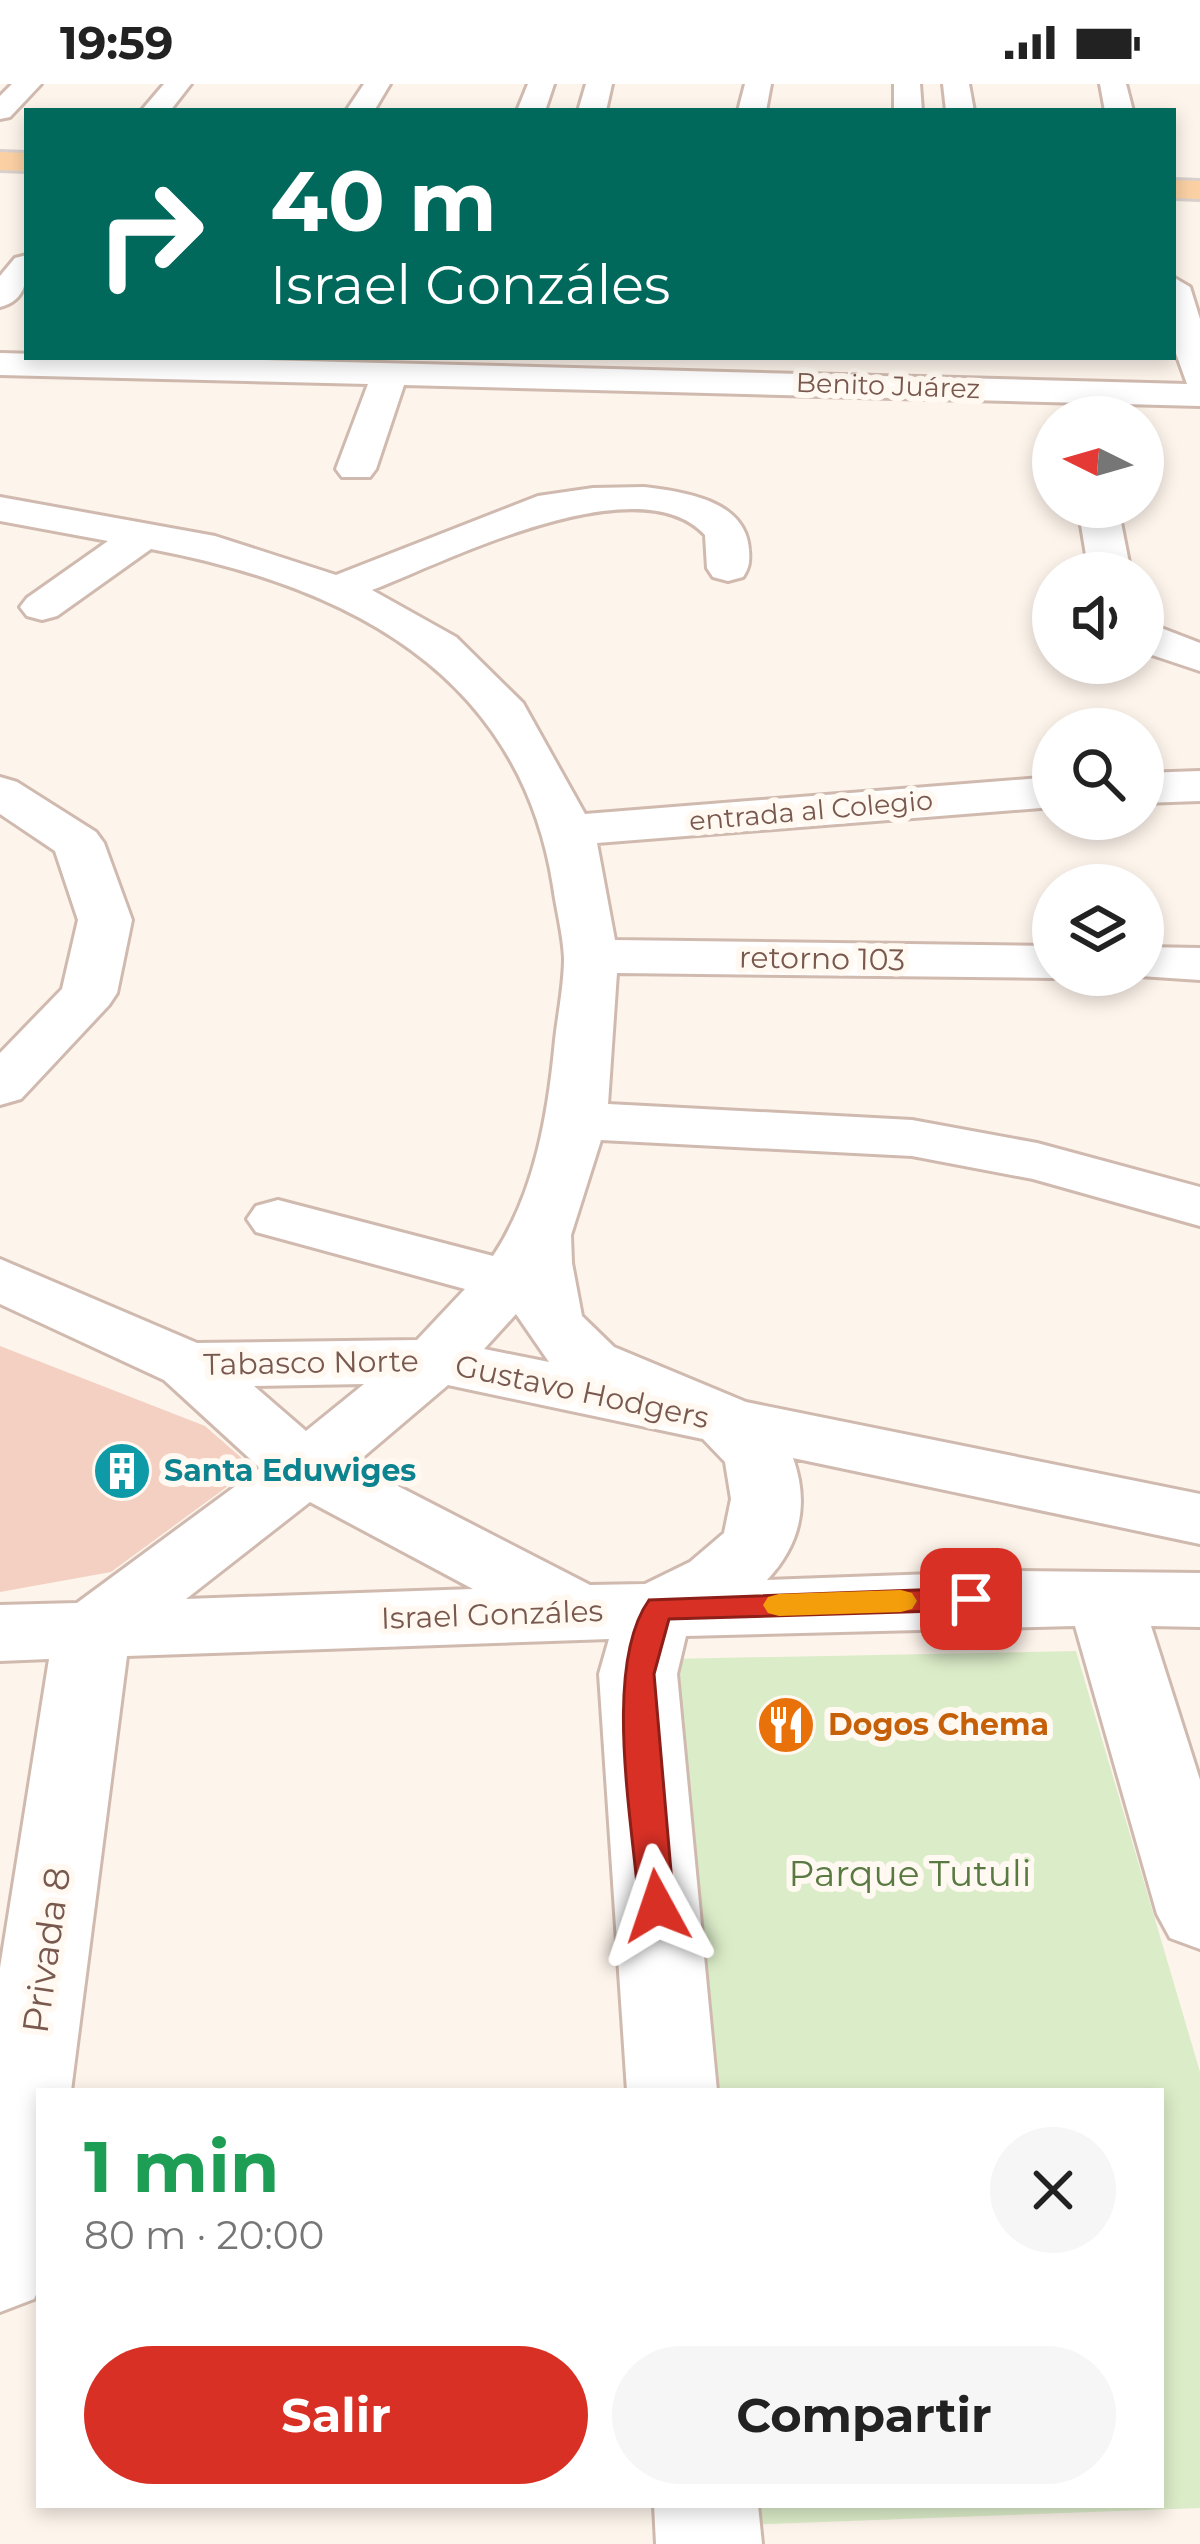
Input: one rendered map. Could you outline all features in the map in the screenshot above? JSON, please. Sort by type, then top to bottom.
[{"type":"street","points":[[0,111],[28,84]]},
{"type":"street","points":[[158,108],[178,84]]},
{"type":"street","points":[[0,297],[24,269]]},
{"type":"street","points":[[1176,297],[1200,376]]},
{"type":"street","name":"Benito Juárez","points":[[9,360],[989,373],[1057,396]]},
{"type":"street","points":[[356,469],[410,367]]},
{"type":"street","name":"Benito Juárez","points":[[1164,398],[1200,395]]},
{"type":"street","points":[[338,589],[552,505],[585,499],[673,504],[708,513],[727,534],[728,568]]},
{"type":"street","name":"Gustavo Hodgers","points":[[11,519],[215,549],[338,589],[440,646],[506,713],[569,830],[591,956],[577,1121],[525,1258],[435,1361]]},
{"type":"street","points":[[42,607],[144,535]]},
{"type":"street","points":[[1164,646],[1200,657]]},
{"type":"street","points":[[1164,787],[1200,786]]},
{"type":"street","points":[[0,792],[78,843],[105,920],[89,993],[0,1087]]},
{"type":"street","name":"entrada al Colegio","points":[[569,830],[1032,794]]},
{"type":"street","name":"retorno 103","points":[[591,956],[1032,962]]},
{"type":"street","points":[[1164,963],[1200,964]]},
{"type":"street","points":[[577,1121],[872,1133],[973,1148],[1111,1179],[1200,1207]]},
{"type":"street","points":[[278,1219],[525,1258],[545,1313],[575,1352],[605,1370],[742,1426],[767,1472],[768,1520],[745,1564],[660,1608],[652,1619],[638,1674],[672,2088]]},
{"type":"street","name":"Tabasco Norte","points":[[0,1280],[188,1365],[304,1468],[578,1612]]},
{"type":"street","points":[[92,1631],[435,1361]]},
{"type":"street","name":"Gustavo Hodgers","points":[[435,1361],[562,1384],[1055,1493],[1200,1519]]},
{"type":"street","name":"Tabasco Norte","points":[[188,1365],[435,1361]]},
{"type":"street","points":[[1105,1599],[1200,1914]]},
{"type":"street","name":"Israel Gonzáles","points":[[0,1633],[660,1608],[1200,1600]]},
{"type":"street","name":"Privada 8","points":[[0,2268],[92,1631]]},
{"type":"street","points":[[706,2508],[709,2544]]},
{"type":"green space","name":"Parque Tutuli","points":[[1076,1651],[1200,2072],[1200,2508],[739,2525],[737,2508],[1164,2508],[1164,2088],[703,2088],[668,1659]]},
{"type":"building","name":"Santa Eduwiges","points":[[0,1346],[205,1426],[244,1460],[243,1475],[111,1572],[0,1592]]},
{"type":"slow traffic","points":[[779,1605],[901,1601]]},
{"type":"place","name":"Santa Eduwiges","points":[[122,1471]]},
{"type":"place","name":"Dogos Chema","points":[[786,1725]]},
{"type":"route","points":[[657,1906],[638,1674],[652,1619],[660,1608],[971,1599]]}]
